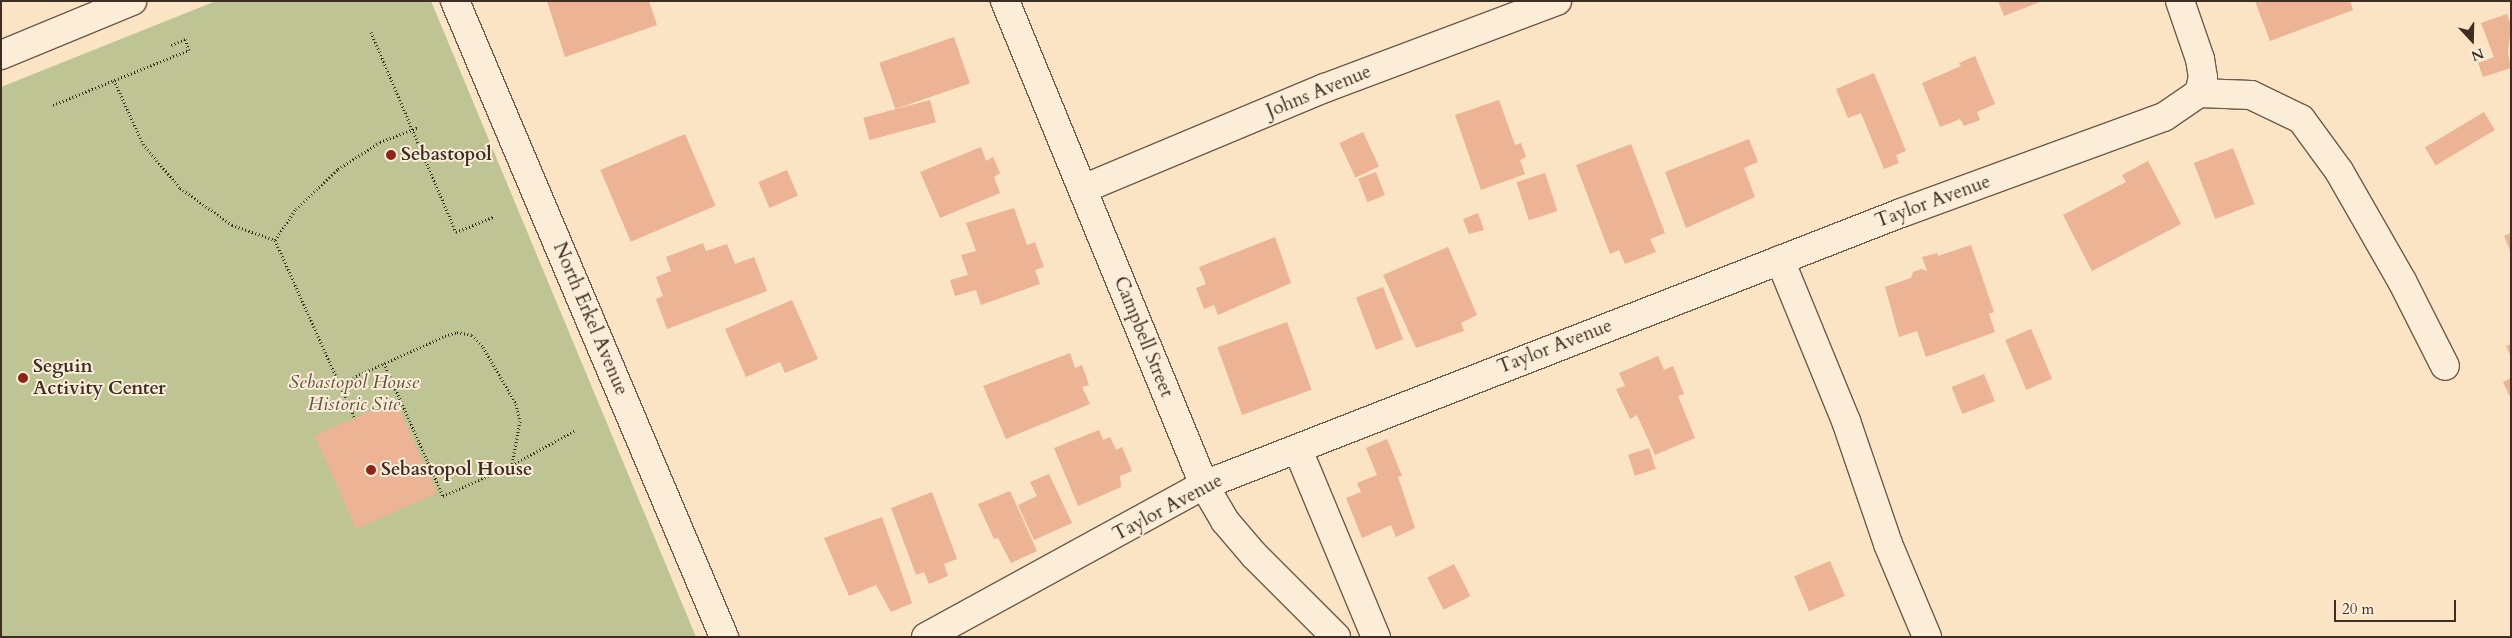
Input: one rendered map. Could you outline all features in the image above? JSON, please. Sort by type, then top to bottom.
[{"type":"street","points":[[1,55],[132,1]]},
{"type":"street","name":"North Erkel Avenue","points":[[455,1],[724,637]]},
{"type":"street","name":"Campbell Street","points":[[1006,1],[1204,486],[1225,521],[1254,555],[1336,637]]},
{"type":"street","name":"Johns Avenue","points":[[1083,189],[1325,88],[1557,1]]},
{"type":"street","points":[[2180,1],[2200,59],[2203,78],[2199,93],[2251,95],[2301,119],[2339,171],[2402,281],[2444,366]]},
{"type":"street","name":"Taylor Avenue","points":[[926,637],[1204,486],[1780,260],[2164,117],[2199,93]]},
{"type":"street","points":[[1780,260],[1846,420],[1888,544],[1927,637]]},
{"type":"street","points":[[1298,450],[1376,637]]},
{"type":"path","points":[[371,32],[456,232],[493,217]]},
{"type":"path","points":[[53,105],[189,50],[185,39],[168,46]]},
{"type":"path","points":[[114,80],[143,144],[180,188],[232,224],[276,240],[355,419]]},
{"type":"path","points":[[276,240],[296,209],[338,169],[380,142],[417,128]]},
{"type":"path","points":[[342,387],[356,376],[451,334],[472,335],[483,346],[516,404],[520,421],[512,465]]},
{"type":"path","points":[[384,364],[443,496],[512,465],[574,431]]},
{"type":"green space","name":"Sebastopol House Historic Site","points":[[216,1],[431,1],[696,637],[1,637],[1,87]]},
{"type":"building","points":[[547,1],[649,1],[657,25],[565,57]]},
{"type":"building","points":[[1998,1],[2042,1],[2004,16]]},
{"type":"building","points":[[2255,1],[2350,1],[2353,10],[2270,41]]},
{"type":"building","points":[[2507,14],[2511,26],[2508,53],[2511,68],[2483,77],[2478,63],[2494,57],[2481,23]]},
{"type":"building","points":[[954,37],[970,83],[895,109],[879,63]]},
{"type":"building","points":[[1975,56],[1995,104],[1977,112],[1980,120],[1964,126],[1960,119],[1940,127],[1922,83],[1961,66],[1959,63]]},
{"type":"building","points":[[1874,73],[1906,151],[1896,155],[1899,163],[1884,169],[1861,113],[1848,118],[1836,89]]},
{"type":"building","points":[[930,100],[936,122],[869,140],[863,118]]},
{"type":"building","points":[[1499,100],[1515,145],[1521,143],[1526,157],[1520,160],[1525,174],[1481,190],[1455,115]]},
{"type":"building","points":[[2484,112],[2495,130],[2436,166],[2425,148]]},
{"type":"building","points":[[1363,132],[1379,166],[1355,177],[1339,143]]},
{"type":"building","points":[[685,134],[715,206],[631,242],[600,170]]},
{"type":"building","points":[[1749,139],[1758,162],[1744,168],[1755,197],[1686,228],[1665,172]]},
{"type":"building","points":[[1631,144],[1665,233],[1650,239],[1656,252],[1625,264],[1619,250],[1610,254],[1576,165]]},
{"type":"building","points":[[981,147],[986,161],[993,157],[1000,173],[994,177],[1000,193],[940,218],[920,172]]},
{"type":"building","points":[[2233,148],[2255,204],[2215,219],[2194,163]]},
{"type":"building","points":[[2148,161],[2181,224],[2092,271],[2063,215],[2126,182],[2122,175]]},
{"type":"building","points":[[787,170],[798,196],[769,208],[758,182]]},
{"type":"building","points":[[1376,172],[1385,195],[1367,202],[1358,179]]},
{"type":"building","points":[[1545,173],[1557,211],[1529,220],[1516,182]]},
{"type":"building","points":[[1014,208],[1027,245],[1035,242],[1044,267],[1035,270],[1040,284],[981,305],[976,290],[955,296],[950,280],[968,275],[961,255],[976,251],[966,223]]},
{"type":"building","points":[[1478,213],[1484,230],[1469,234],[1463,219]]},
{"type":"building","points":[[2511,233],[2511,253],[2504,236]]},
{"type":"building","points":[[1275,237],[1291,283],[1218,315],[1214,305],[1204,309],[1196,288],[1206,284],[1199,267]]},
{"type":"building","points":[[703,243],[706,251],[727,244],[735,264],[754,257],[767,291],[667,329],[656,299],[663,296],[656,277],[671,271],[666,257]]},
{"type":"building","points":[[1971,245],[1994,312],[1989,314],[1995,332],[1926,357],[1917,331],[1899,337],[1885,287],[1911,278],[1913,272],[1921,269],[1927,271],[1922,257],[1937,253],[1938,256]]},
{"type":"building","points":[[1448,247],[1477,315],[1461,323],[1464,331],[1416,348],[1383,275]]},
{"type":"building","points":[[1383,287],[1403,339],[1376,350],[1356,297]]},
{"type":"building","points":[[792,300],[818,359],[785,373],[780,362],[746,377],[725,329]]},
{"type":"building","points":[[1287,322],[1312,390],[1242,415],[1217,347]]},
{"type":"building","points":[[2031,329],[2052,379],[2026,390],[2005,340]]},
{"type":"building","points":[[2511,344],[2511,357],[2506,346]]},
{"type":"building","points":[[1070,353],[1075,368],[1082,365],[1089,385],[1082,387],[1090,404],[1006,439],[983,386]]},
{"type":"building","points":[[1658,356],[1664,370],[1673,366],[1684,394],[1678,396],[1695,438],[1655,455],[1637,415],[1630,419],[1616,389],[1625,386],[1619,373]]},
{"type":"building","points":[[1984,374],[1995,401],[1962,414],[1952,387]]},
{"type":"building","points":[[2511,378],[2511,399],[2503,382]]},
{"type":"building","points":[[395,400],[436,493],[356,529],[315,436]]},
{"type":"building","points":[[1099,430],[1103,440],[1110,437],[1116,450],[1122,447],[1132,471],[1120,476],[1121,487],[1078,506],[1054,448]]},
{"type":"building","points":[[1387,439],[1402,476],[1398,477],[1415,528],[1396,537],[1391,525],[1362,538],[1346,498],[1361,492],[1357,483],[1377,475],[1366,448]]},
{"type":"building","points":[[1649,448],[1656,469],[1635,476],[1628,455]]},
{"type":"building","points":[[1049,474],[1072,523],[1034,540],[1018,505],[1037,496],[1030,482]]},
{"type":"building","points":[[1010,491],[1037,551],[1011,563],[998,538],[994,539],[978,504]]},
{"type":"building","points":[[932,492],[957,559],[944,564],[948,576],[929,584],[924,572],[916,575],[891,508]]},
{"type":"building","points":[[882,517],[912,603],[891,612],[876,585],[849,596],[824,538]]},
{"type":"building","points":[[1830,561],[1845,596],[1809,611],[1794,576]]},
{"type":"building","points":[[1454,564],[1470,596],[1444,610],[1427,578]]},
{"type":"place","name":"Sebastopol","points":[[391,155]]},
{"type":"place","name":"Seguin Activity Center","points":[[23,378]]},
{"type":"place","name":"Sebastopol House","points":[[371,470]]}]
